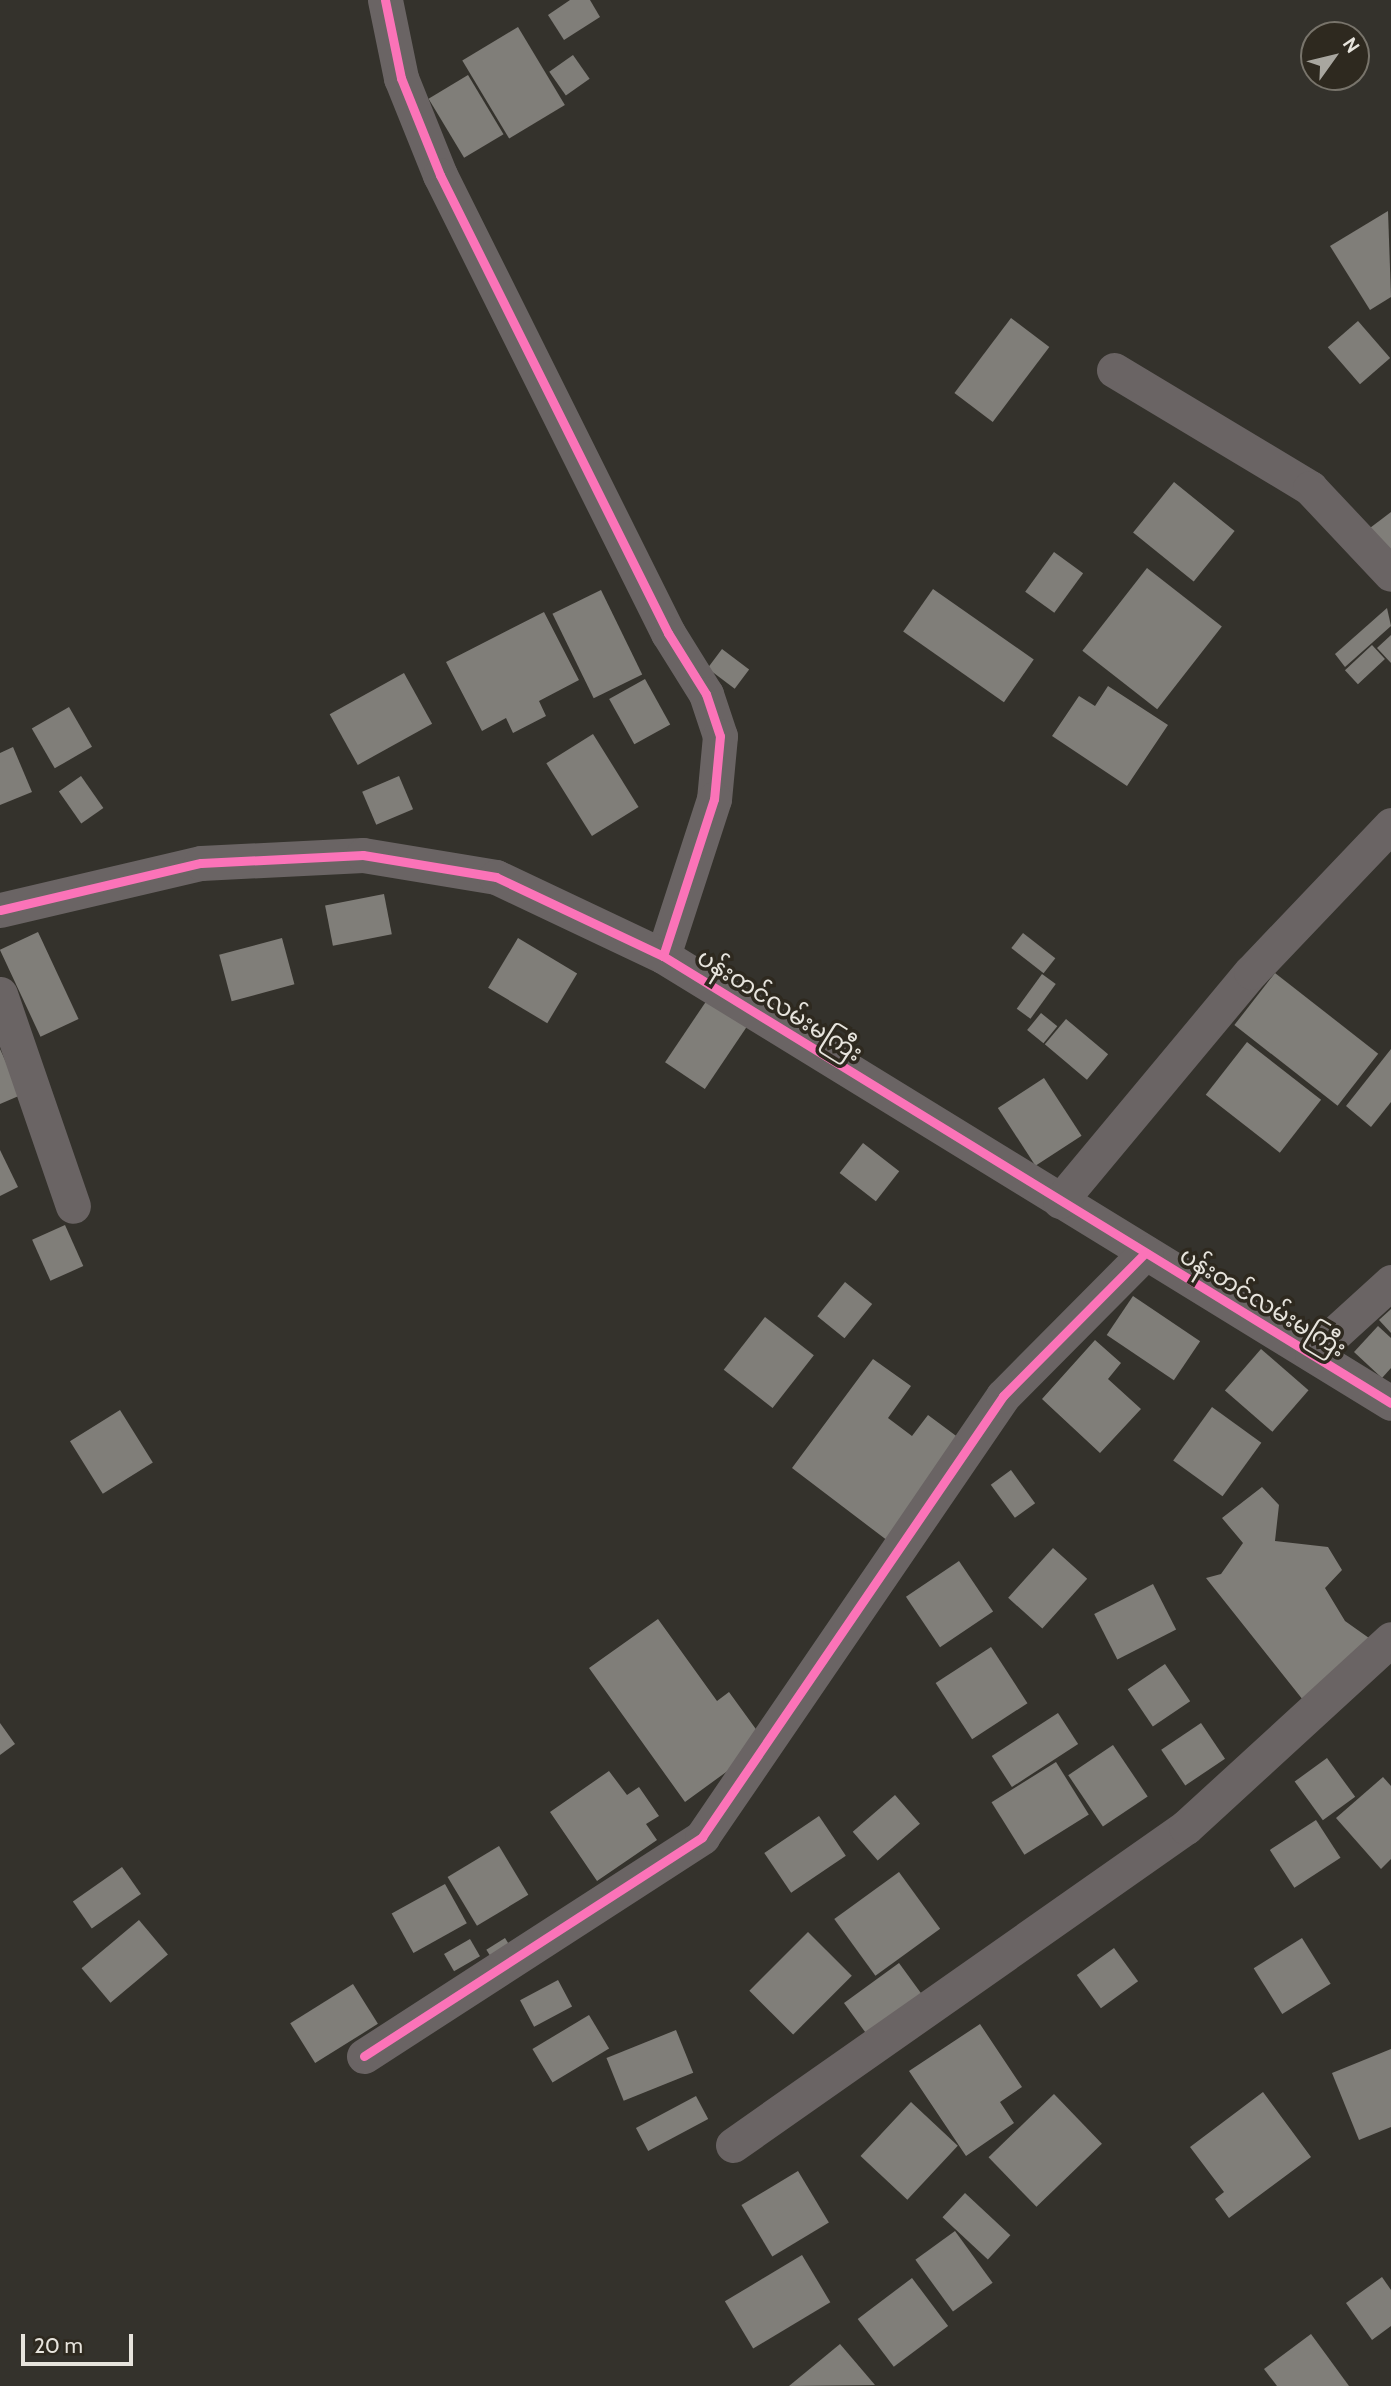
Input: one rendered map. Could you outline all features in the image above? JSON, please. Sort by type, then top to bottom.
[{"type":"street","points":[[385,0],[401,78],[440,174],[668,634],[706,694],[720,736],[714,799],[663,956]]},
{"type":"street","points":[[1114,370],[1310,488],[1391,574]]},
{"type":"street","points":[[1060,1200],[1251,972],[1391,825]]},
{"type":"street","name":"ပန်းတင်လမ်းမကြီး","points":[[0,910],[201,863],[363,855],[496,877],[663,956],[1391,1403]]},
{"type":"street","points":[[0,994],[73,1206]]},
{"type":"street","points":[[364,2056],[702,1837],[1003,1396],[1145,1253]]},
{"type":"street","points":[[1312,1354],[1391,1282]]},
{"type":"street","points":[[733,2145],[1186,1827],[1391,1639]]},
{"type":"building","points":[[570,0],[590,0],[600,17],[564,40],[548,15]]},
{"type":"building","points":[[518,27],[565,105],[509,138],[462,60]]},
{"type":"building","points":[[573,55],[590,79],[566,95],[549,72]]},
{"type":"building","points":[[468,75],[504,134],[464,158],[429,99]]},
{"type":"building","points":[[1388,211],[1391,297],[1370,310],[1330,246]]},
{"type":"building","points":[[1011,318],[1049,347],[993,422],[954,393]]},
{"type":"building","points":[[1358,321],[1390,358],[1360,384],[1328,347]]},
{"type":"building","points":[[1174,482],[1235,531],[1194,582],[1133,533]]},
{"type":"building","points":[[1391,512],[1391,562],[1366,531]]},
{"type":"building","points":[[1054,552],[1083,573],[1054,613],[1025,592]]},
{"type":"building","points":[[1147,568],[1222,626],[1157,709],[1082,651]]},
{"type":"building","points":[[933,589],[1034,660],[1004,702],[903,632]]},
{"type":"building","points":[[601,590],[642,674],[594,698],[552,614]]},
{"type":"building","points":[[1387,608],[1391,626],[1345,667],[1335,654]]},
{"type":"building","points":[[544,612],[579,680],[539,701],[546,716],[513,733],[506,718],[482,731],[446,662]]},
{"type":"building","points":[[1391,635],[1391,663],[1377,648]]},
{"type":"building","points":[[1372,645],[1385,659],[1358,684],[1345,670]]},
{"type":"building","points":[[722,649],[749,669],[735,689],[708,668]]},
{"type":"building","points":[[404,673],[432,724],[358,765],[330,714]]},
{"type":"building","points":[[645,679],[670,724],[634,744],[609,699]]},
{"type":"building","points":[[1108,686],[1168,725],[1127,786],[1052,736],[1079,696],[1095,706]]},
{"type":"building","points":[[69,707],[92,747],[55,768],[32,728]]},
{"type":"building","points":[[593,734],[639,807],[592,836],[546,763]]},
{"type":"building","points":[[13,747],[32,792],[0,805],[0,753]]},
{"type":"building","points":[[81,776],[103,808],[81,823],[59,791]]},
{"type":"building","points":[[399,776],[413,809],[376,825],[362,792]]},
{"type":"building","points":[[384,894],[392,934],[333,946],[325,905]]},
{"type":"building","points":[[38,932],[79,1019],[41,1037],[0,950]]},
{"type":"building","points":[[1023,933],[1055,958],[1044,973],[1011,948]]},
{"type":"building","points":[[282,938],[294,984],[232,1001],[219,955]]},
{"type":"building","points":[[518,938],[577,974],[547,1023],[488,988]]},
{"type":"building","points":[[1275,973],[1378,1054],[1338,1106],[1234,1025]]},
{"type":"building","points":[[1042,974],[1056,984],[1030,1019],[1017,1009]]},
{"type":"building","points":[[707,1000],[747,1027],[705,1089],[665,1062]]},
{"type":"building","points":[[1041,1013],[1057,1026],[1043,1043],[1027,1030]]},
{"type":"building","points":[[1066,1019],[1108,1054],[1087,1080],[1045,1044]]},
{"type":"building","points":[[1247,1042],[1321,1100],[1280,1153],[1206,1095]]},
{"type":"building","points":[[0,1049],[21,1095],[0,1104]]},
{"type":"building","points":[[1391,1049],[1391,1102],[1371,1127],[1346,1106]]},
{"type":"building","points":[[1044,1078],[1082,1136],[1035,1166],[998,1108]]},
{"type":"building","points":[[863,1143],[899,1171],[876,1201],[840,1173]]},
{"type":"building","points":[[0,1150],[18,1187],[0,1196]]},
{"type":"building","points":[[65,1225],[83,1266],[50,1281],[32,1240]]},
{"type":"building","points":[[845,1282],[872,1304],[845,1338],[817,1316]]},
{"type":"building","points":[[1133,1296],[1200,1341],[1174,1380],[1107,1335]]},
{"type":"building","points":[[1391,1309],[1391,1333],[1379,1320]]},
{"type":"building","points":[[765,1317],[814,1355],[773,1408],[724,1370]]},
{"type":"building","points":[[1378,1326],[1391,1338],[1391,1368],[1382,1378],[1354,1352]]},
{"type":"building","points":[[1095,1340],[1121,1363],[1108,1379],[1141,1409],[1100,1453],[1042,1399]]},
{"type":"building","points":[[1261,1349],[1309,1390],[1272,1432],[1225,1391]]},
{"type":"building","points":[[873,1359],[911,1386],[888,1418],[912,1436],[928,1415],[963,1441],[888,1541],[792,1468]]},
{"type":"building","points":[[1212,1407],[1261,1443],[1223,1496],[1173,1460]]},
{"type":"building","points":[[120,1410],[153,1463],[103,1494],[70,1441]]},
{"type":"building","points":[[1011,1470],[1035,1503],[1015,1518],[991,1485]]},
{"type":"building","points":[[1262,1487],[1279,1505],[1275,1541],[1328,1547],[1342,1570],[1325,1588],[1345,1621],[1376,1643],[1303,1700],[1206,1578],[1221,1574],[1243,1543],[1222,1518]]},
{"type":"building","points":[[1053,1548],[1087,1579],[1042,1629],[1008,1598]]},
{"type":"building","points":[[959,1561],[993,1612],[940,1647],[906,1597]]},
{"type":"building","points":[[1153,1584],[1176,1629],[1117,1659],[1094,1614]]},
{"type":"building","points":[[658,1619],[717,1701],[729,1692],[766,1743],[685,1802],[589,1668]]},
{"type":"building","points":[[991,1647],[1027,1703],[972,1739],[936,1683]]},
{"type":"building","points":[[1165,1664],[1190,1701],[1153,1726],[1128,1689]]},
{"type":"building","points":[[1058,1713],[1078,1744],[1012,1787],[992,1756]]},
{"type":"building","points":[[0,1723],[15,1744],[0,1755]]},
{"type":"building","points":[[1201,1723],[1225,1759],[1185,1785],[1161,1750]]},
{"type":"building","points":[[1113,1745],[1148,1796],[1103,1827],[1068,1775]]},
{"type":"building","points":[[1327,1758],[1355,1797],[1323,1820],[1295,1782]]},
{"type":"building","points":[[1056,1762],[1089,1815],[1024,1855],[992,1802]]},
{"type":"building","points":[[609,1771],[627,1795],[639,1787],[659,1816],[646,1824],[657,1840],[597,1881],[550,1812]]},
{"type":"building","points":[[1383,1777],[1391,1786],[1391,1859],[1381,1869],[1336,1818]]},
{"type":"building","points":[[895,1795],[920,1824],[878,1860],[853,1832]]},
{"type":"building","points":[[819,1816],[846,1856],[791,1893],[764,1853]]},
{"type":"building","points":[[1316,1820],[1341,1858],[1294,1888],[1270,1850]]},
{"type":"building","points":[[499,1846],[528,1895],[477,1926],[448,1877]]},
{"type":"building","points":[[122,1867],[141,1894],[92,1928],[73,1901]]},
{"type":"building","points":[[899,1872],[940,1929],[875,1976],[834,1919]]},
{"type":"building","points":[[445,1884],[467,1923],[413,1953],[392,1914]]},
{"type":"building","points":[[139,1920],[168,1954],[110,2003],[82,1968]]},
{"type":"building","points":[[808,1932],[852,1976],[793,2035],[749,1991]]},
{"type":"building","points":[[505,1938],[515,1954],[496,1966],[486,1950]]},
{"type":"building","points":[[1302,1938],[1331,1984],[1282,2014],[1254,1968]]},
{"type":"building","points":[[470,1939],[480,1956],[454,1971],[444,1954]]},
{"type":"building","points":[[1114,1948],[1138,1981],[1101,2008],[1077,1975]]},
{"type":"building","points":[[899,1963],[925,1999],[870,2039],[844,2003]]},
{"type":"building","points":[[558,1980],[572,2006],[534,2027],[520,2000]]},
{"type":"building","points":[[353,1984],[378,2024],[315,2063],[290,2023]]},
{"type":"building","points":[[589,2015],[609,2048],[553,2082],[532,2049]]},
{"type":"building","points":[[980,2024],[1022,2087],[1000,2102],[1014,2123],[966,2156],[909,2071]]},
{"type":"building","points":[[676,2030],[693,2073],[624,2101],[606,2058]]},
{"type":"building","points":[[1391,2049],[1391,2127],[1359,2140],[1332,2073]]},
{"type":"building","points":[[1263,2092],[1311,2157],[1229,2218],[1215,2199],[1224,2192],[1190,2147]]},
{"type":"building","points":[[1054,2094],[1102,2144],[1036,2207],[989,2157]]},
{"type":"building","points":[[696,2096],[708,2119],[648,2151],[636,2128]]},
{"type":"building","points":[[911,2102],[958,2146],[907,2200],[861,2156]]},
{"type":"building","points":[[798,2171],[829,2222],[772,2256],[741,2205]]},
{"type":"building","points":[[965,2193],[1010,2235],[988,2259],[942,2217]]},
{"type":"building","points":[[955,2231],[993,2283],[953,2312],[915,2260]]},
{"type":"building","points":[[802,2255],[830,2302],[753,2348],[725,2301]]},
{"type":"building","points":[[1382,2277],[1391,2290],[1391,2326],[1372,2340],[1346,2303]]},
{"type":"building","points":[[912,2278],[948,2326],[894,2367],[858,2319]]},
{"type":"building","points":[[1311,2334],[1349,2386],[1277,2386],[1264,2369]]},
{"type":"building","points":[[840,2344],[875,2385],[789,2386]]},
{"type":"cycle path","points":[[385,0],[401,78],[440,175],[668,633],[706,694],[720,736],[714,799],[663,956]]},
{"type":"cycle path","points":[[0,910],[201,863],[363,855],[496,877],[663,956],[1391,1403]]},
{"type":"cycle path","points":[[364,2056],[702,1837],[1003,1396],[1145,1253]]}]
